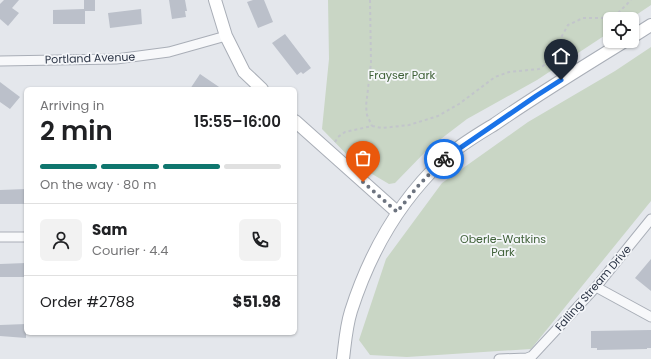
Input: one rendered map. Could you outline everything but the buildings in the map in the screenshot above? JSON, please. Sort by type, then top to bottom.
[{"type":"main road","points":[[215,0],[226,36],[244,72],[260,87]]},
{"type":"main road","points":[[639,33],[651,25]]},
{"type":"main road","points":[[343,359],[351,312],[362,280],[397,212],[418,186],[444,160],[536,96],[614,48]]},
{"type":"main road","points":[[297,124],[397,212]]},
{"type":"street","name":"Portland Avenue","points":[[0,61],[116,59],[169,52],[226,36]]},
{"type":"street","name":"Falling Stream Drive","points":[[499,359],[527,358],[532,356],[596,288],[651,218]]},
{"type":"street","points":[[0,237],[24,237]]},
{"type":"street","points":[[596,288],[651,317]]},
{"type":"path","points":[[370,0],[371,63],[366,106],[367,115],[372,126]]},
{"type":"path","points":[[329,152],[338,137],[345,132],[372,126],[382,128],[409,125],[438,116],[460,104],[495,77],[509,72],[540,69],[547,63],[568,25],[583,18],[602,18],[617,14],[630,0]]},
{"type":"green space","name":"Frayser Park","points":[[328,0],[651,0],[651,5],[639,13],[603,12],[603,37],[537,80],[467,119],[429,148],[395,183],[389,184],[357,165],[322,129],[329,59]]},
{"type":"green space","name":"Oberle-Watkins Park","points":[[651,47],[651,201],[531,349],[407,357],[370,355],[359,340],[386,259],[442,183],[528,122],[615,71]]},
{"type":"way so far","points":[[363,182],[397,212],[418,186],[444,159]]},
{"type":"route","points":[[444,159],[561,80]]}]
